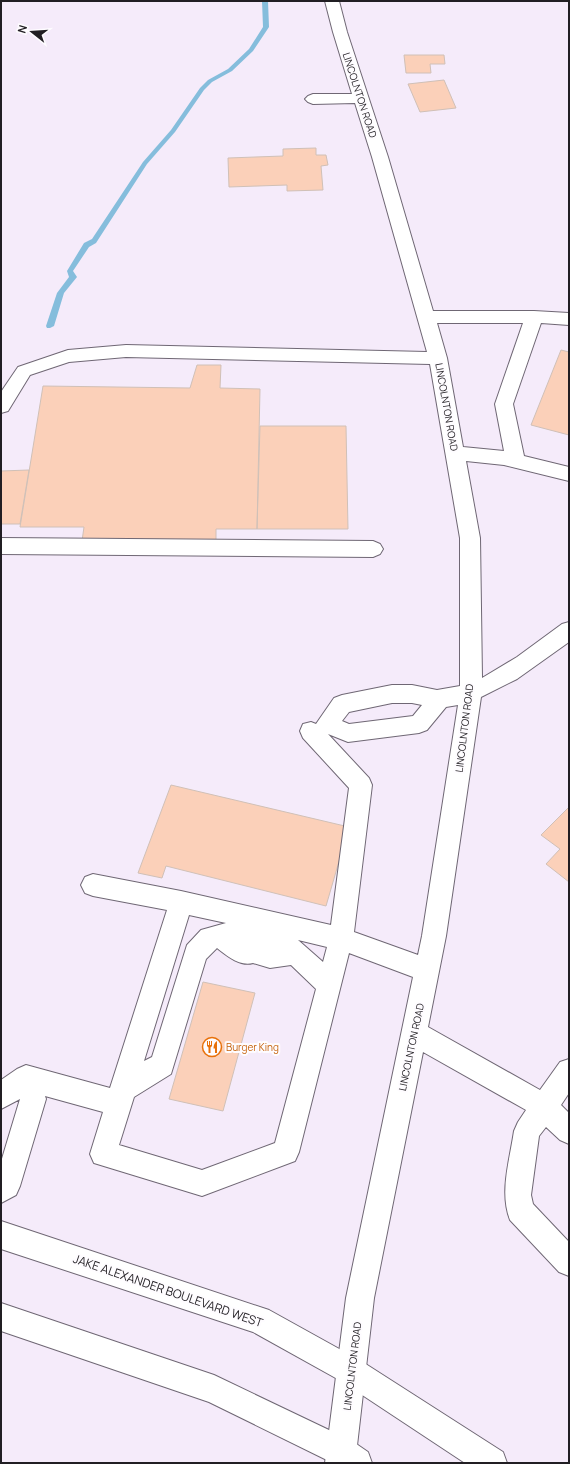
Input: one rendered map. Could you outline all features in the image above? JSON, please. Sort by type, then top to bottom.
[{"type":"main road","name":"LINCOLNTON ROAD","points":[[332,1],[340,32],[382,165],[438,358],[470,538],[471,693],[428,970],[360,1298],[351,1371],[346,1459]]},
{"type":"main road","points":[[313,99],[361,98]]},
{"type":"main road","points":[[426,317],[534,317],[569,319]]},
{"type":"main road","points":[[515,460],[504,404],[534,317]]},
{"type":"main road","points":[[1,406],[24,371],[68,356],[126,351],[438,358]]},
{"type":"main road","points":[[455,453],[515,460],[569,474]]},
{"type":"main road","points":[[1,546],[373,549]]},
{"type":"main road","points":[[440,699],[471,693],[518,668],[569,630]]},
{"type":"main road","points":[[182,902],[103,1154],[202,1183],[286,1152],[341,939],[361,785],[311,731]]},
{"type":"main road","points":[[93,885],[182,902],[341,939],[428,970]]},
{"type":"main road","points":[[1,1096],[26,1078],[120,1096],[162,1065],[196,953],[210,938],[221,937],[241,951],[258,944],[270,957],[295,953],[329,985]]},
{"type":"main road","points":[[414,1033],[543,1106],[569,1131]]},
{"type":"main road","points":[[569,1070],[527,1131],[518,1196],[520,1210],[569,1262]]},
{"type":"main road","points":[[1,1190],[7,1186],[33,1099],[26,1078]]},
{"type":"main road","name":"JAKE ALEXANDER BOULEVARD WEST","points":[[1,1235],[260,1320],[351,1371],[492,1463]]},
{"type":"main road","points":[[1,1317],[214,1390],[346,1459]]},
{"type":"building","points":[[404,55],[444,55],[445,64],[430,64],[431,73],[406,73]]},
{"type":"building","points":[[444,80],[456,108],[420,112],[408,84]]},
{"type":"building","points":[[316,148],[316,155],[326,155],[328,165],[321,166],[323,190],[287,191],[287,185],[229,187],[228,158],[283,156],[283,149]]},
{"type":"building","points":[[561,350],[569,352],[569,435],[531,425]]},
{"type":"building","points":[[197,365],[221,365],[220,388],[260,389],[257,529],[216,529],[216,543],[82,541],[84,527],[20,527],[43,386],[190,388]]},
{"type":"building","points":[[260,426],[346,426],[348,529],[257,529]]},
{"type":"building","points":[[29,470],[20,524],[1,524],[1,471]]},
{"type":"building","points":[[171,785],[349,827],[326,906],[166,866],[162,878],[138,873]]},
{"type":"building","points":[[569,807],[569,882],[546,864],[560,849],[541,835]]},
{"type":"building","points":[[203,982],[255,993],[223,1111],[169,1099]]},
{"type":"waterway","points":[[50,326],[61,293],[73,277],[70,271],[86,245],[94,241],[145,163],[173,131],[202,89],[210,81],[230,70],[251,50],[266,27],[265,1]]},
{"type":"place","name":"Burger King","points":[[212,1047]]}]
